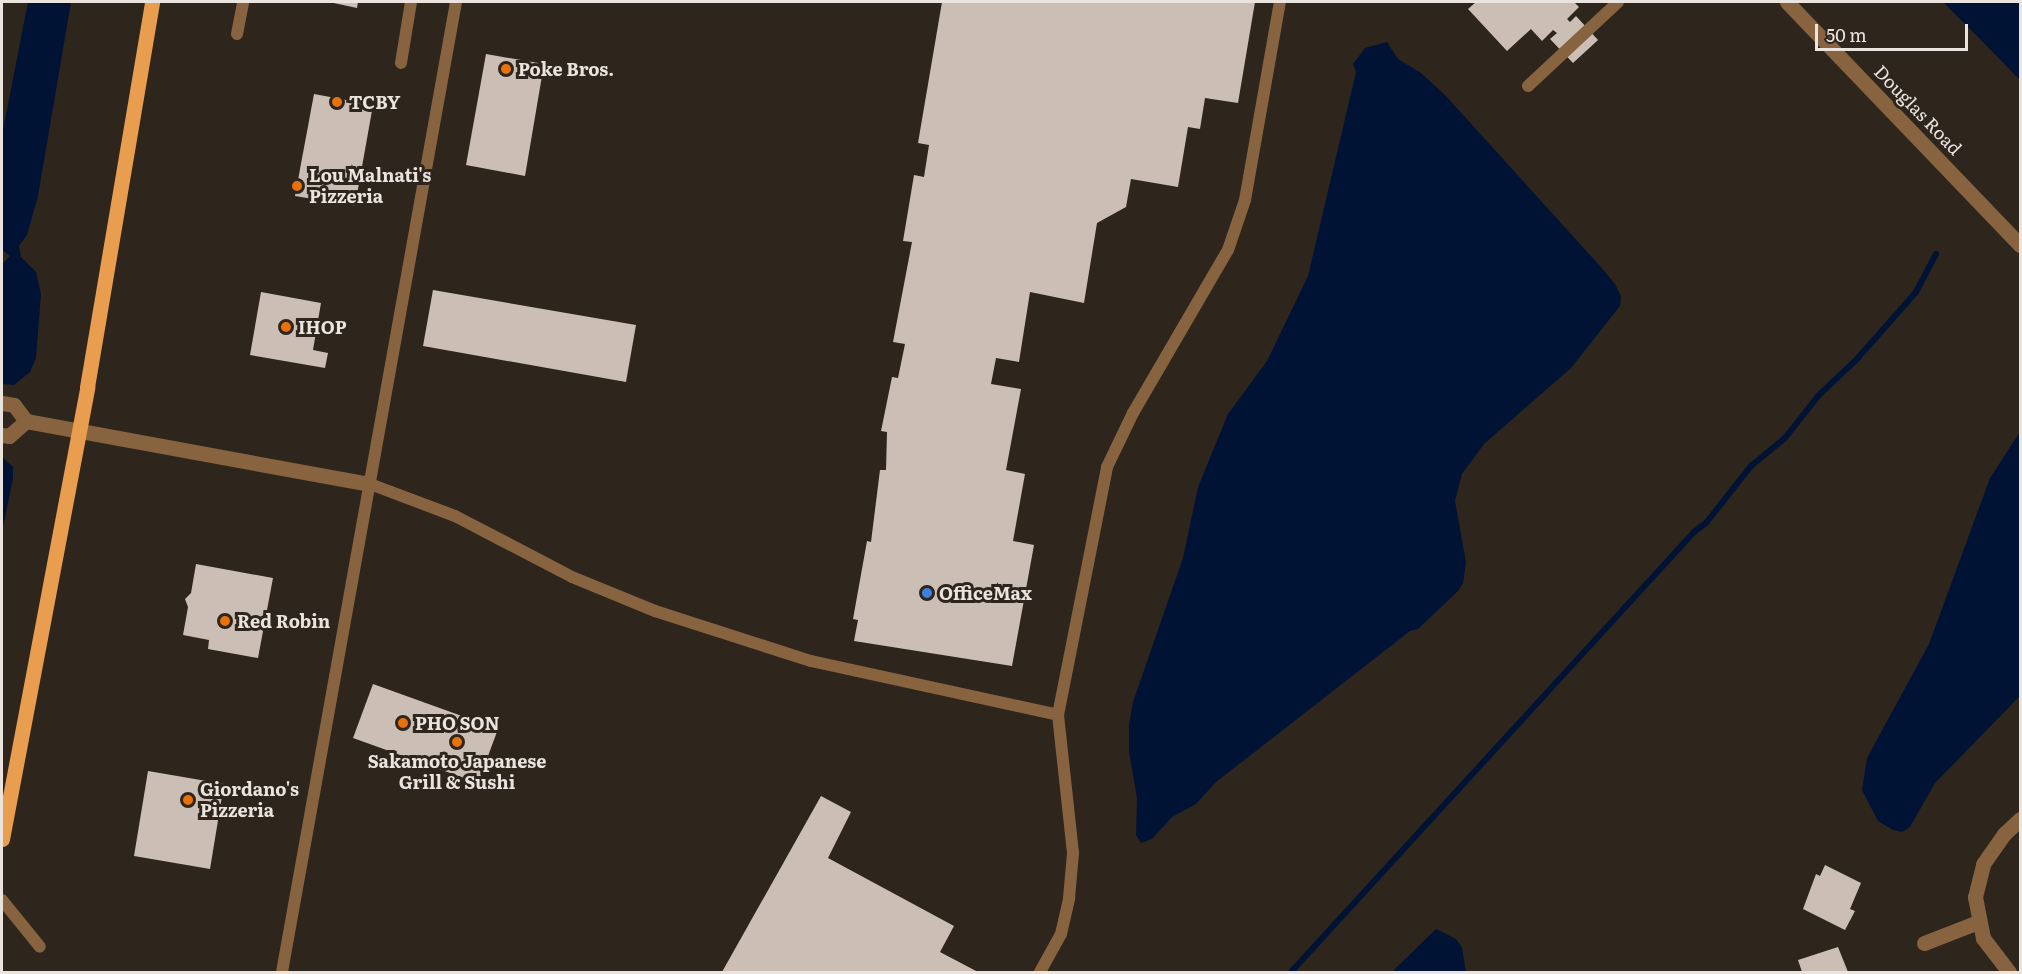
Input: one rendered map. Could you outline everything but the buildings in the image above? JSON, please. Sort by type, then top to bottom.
[{"type":"main road","points":[[2,839],[79,430],[152,2]]},
{"type":"street","name":"Douglas Road","points":[[1787,2],[2020,245]]},
{"type":"street","points":[[2,403],[14,405],[26,421],[370,484]]},
{"type":"street","points":[[2,435],[9,436],[26,421]]},
{"type":"street","points":[[2009,972],[1993,955],[1978,922],[1975,897],[1983,864],[2004,834],[2020,819]]},
{"type":"street","points":[[1924,943],[1978,922]]},
{"type":"lane","points":[[237,34],[243,2]]},
{"type":"lane","points":[[401,63],[411,2]]},
{"type":"lane","points":[[282,972],[456,2]]},
{"type":"lane","points":[[1040,972],[1061,934],[1073,853],[1058,715],[1107,468],[1133,413],[1228,250],[1245,200],[1280,2]]},
{"type":"lane","points":[[1528,86],[1618,2]]},
{"type":"lane","points":[[370,484],[455,516],[572,577],[655,612],[811,661],[1058,715]]},
{"type":"lane","points":[[2,900],[40,947]]},
{"type":"water","points":[[28,2],[71,2],[38,196],[27,235],[19,246],[21,257],[36,272],[41,294],[36,358],[30,372],[14,385],[2,384],[2,264],[10,256],[2,250],[2,135]]},
{"type":"water","points":[[1943,2],[2020,2],[2020,80],[1976,35]]},
{"type":"water","points":[[1387,42],[1398,59],[1421,73],[1445,95],[1600,266],[1615,284],[1621,296],[1620,306],[1571,368],[1484,444],[1462,474],[1455,501],[1466,562],[1463,583],[1458,591],[1418,629],[1410,631],[1216,782],[1196,804],[1172,817],[1152,839],[1141,843],[1136,835],[1137,798],[1129,752],[1129,725],[1133,702],[1183,558],[1198,487],[1228,414],[1267,361],[1308,276],[1356,72],[1353,64],[1365,48]]},
{"type":"water","points":[[2020,432],[2020,696],[1935,783],[1910,827],[1902,832],[1893,830],[1878,821],[1862,790],[1867,758],[1929,644],[1990,478]]},
{"type":"water","points":[[2,457],[13,467],[13,478],[2,532]]},
{"type":"water","points":[[1436,929],[1456,939],[1462,948],[1466,972],[1392,972]]},
{"type":"waterway","points":[[1291,972],[1694,532],[1706,523],[1751,466],[1785,438],[1818,396],[1857,359],[1916,292],[1936,254]]},
{"type":"place","name":"Poke Bros.","points":[[506,69]]},
{"type":"place","name":"TCBY","points":[[337,102]]},
{"type":"place","name":"Lou Malnati's Pizzeria","points":[[297,186]]},
{"type":"place","name":"IHOP","points":[[286,327]]},
{"type":"place","name":"OfficeMax","points":[[927,593]]},
{"type":"place","name":"Red Robin","points":[[225,621]]},
{"type":"place","name":"PHO SON","points":[[403,723]]},
{"type":"place","name":"Sakamoto Japanese Grill & Sushi","points":[[457,742]]},
{"type":"place","name":"Giordano's Pizzeria","points":[[188,800]]}]
